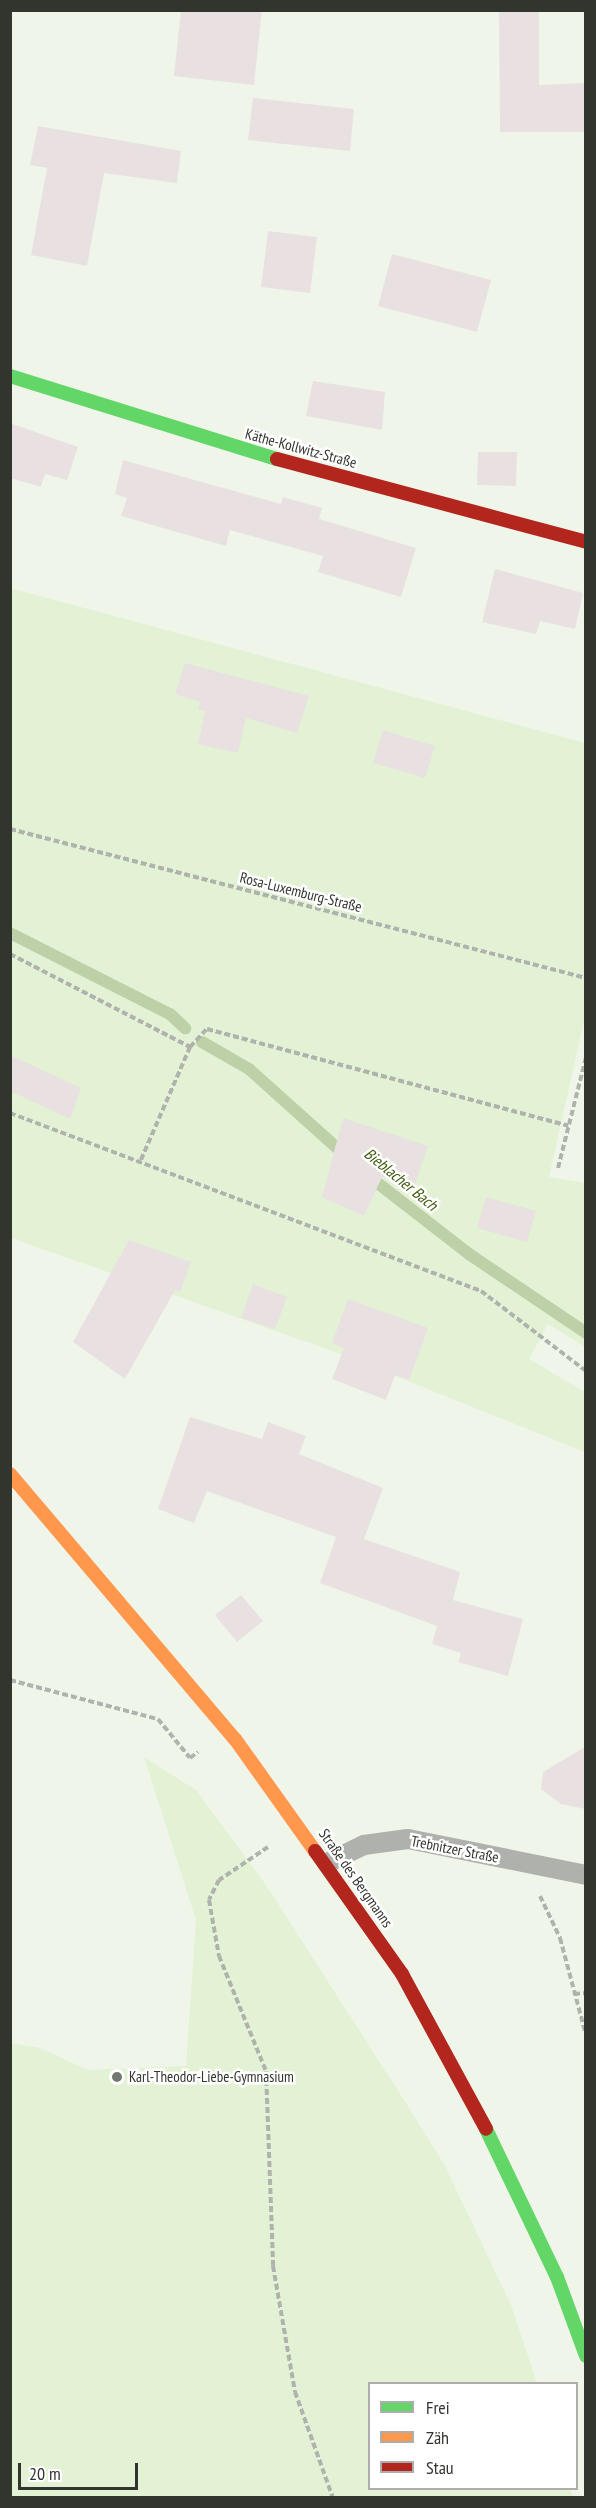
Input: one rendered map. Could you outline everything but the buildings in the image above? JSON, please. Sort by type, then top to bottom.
[{"type":"main road","name":"Käthe-Kollwitz-Straße","points":[[10,376],[230,446],[585,542]]},
{"type":"main road","name":"Straße des Bergmanns","points":[[10,1474],[227,1729],[327,1863],[402,1974],[474,2104],[557,2277],[585,2356]]},
{"type":"lane","name":"Trebnitzer Straße","points":[[327,1863],[364,1845],[408,1839],[585,1875]]},
{"type":"path","name":"Rosa-Luxemburg-Straße","points":[[10,829],[585,978]]},
{"type":"path","points":[[10,954],[190,1047]]},
{"type":"path","points":[[140,1162],[190,1047],[207,1029],[568,1126]]},
{"type":"path","points":[[558,1168],[585,1057]]},
{"type":"path","points":[[10,1113],[481,1292],[585,1371]]},
{"type":"path","points":[[10,1680],[158,1719],[190,1758],[227,1729]]},
{"type":"path","points":[[262,1852],[219,1880],[209,1900],[219,1956],[266,2071],[273,2266],[295,2391],[333,2498]]},
{"type":"path","points":[[537,1892],[560,1938],[585,2035]]},
{"type":"path","points":[[574,1994],[585,1993]]},
{"type":"green space","points":[[10,588],[585,743],[585,1017],[549,1177],[585,1183],[585,1347],[548,1324],[529,1359],[585,1392],[585,1452],[341,1354],[11,1238]]},
{"type":"green space","points":[[144,1757],[196,1790],[266,1885],[404,2100],[445,2166],[511,2305],[537,2382],[368,2382],[368,2490],[571,2490],[573,2497],[11,2497],[11,2043],[40,2048],[88,2070],[186,2066],[196,1920]]},
{"type":"waterway","name":"Bieblacher Bach","points":[[10,933],[170,1014],[185,1028]]},
{"type":"waterway","name":"Bieblacher Bach","points":[[202,1042],[249,1069],[346,1156]]},
{"type":"waterway","name":"Bieblacher Bach","points":[[366,1174],[469,1254],[586,1333]]},
{"type":"traffic: fast","points":[[10,376],[277,459]]},
{"type":"traffic: fast","points":[[486,2129],[557,2277],[586,2356]]},
{"type":"traffic: slow","points":[[10,1474],[235,1739],[315,1851]]},
{"type":"traffic: jam","points":[[277,459],[586,542]]},
{"type":"traffic: jam","points":[[315,1851],[402,1974],[486,2129]]},
{"type":"place","name":"Karl-Theodor-Liebe-Gymnasium","points":[[117,2077]]}]
